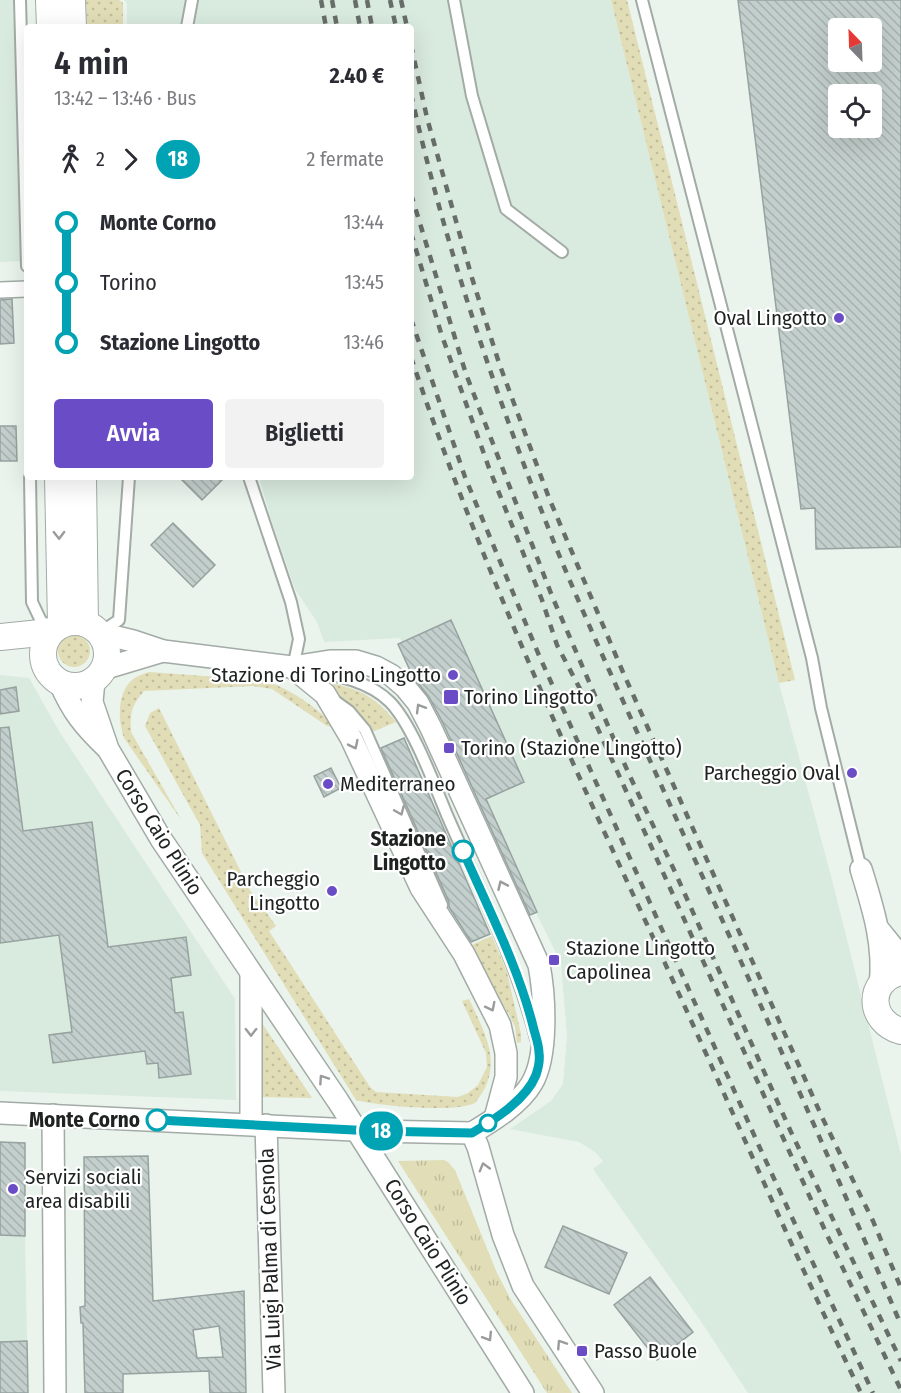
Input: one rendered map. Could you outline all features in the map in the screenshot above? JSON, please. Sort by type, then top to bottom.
[{"type":"street","points":[[49,0],[50,24]]},
{"type":"street","points":[[72,0],[73,24]]},
{"type":"street","points":[[0,290],[24,289]]},
{"type":"street","points":[[58,480],[70,628]]},
{"type":"street","points":[[70,628],[83,480]]},
{"type":"street","points":[[70,628],[44,642],[42,659],[51,677],[60,683],[78,686],[99,674],[163,651]]},
{"type":"street","points":[[70,628],[107,649],[107,660],[99,674]]},
{"type":"street","points":[[0,638],[70,628],[133,640],[163,651],[292,667],[330,661],[356,661],[376,667],[391,675],[418,703],[431,728],[539,966],[544,1020],[540,1054],[532,1083],[520,1098],[472,1133],[0,1113]]},
{"type":"street","points":[[0,645],[22,650],[42,659]]},
{"type":"street","points":[[292,667],[325,694],[351,738],[421,888],[464,954],[500,1025],[506,1053],[506,1077],[495,1118]]},
{"type":"street","name":"Corso Caio Plinio","points":[[99,674],[92,702],[108,749],[172,857],[355,1129],[523,1393]]},
{"type":"street","name":"Corso Caio Plinio","points":[[60,683],[69,705],[85,727],[108,749]]},
{"type":"street","points":[[861,869],[879,929],[882,968],[890,979],[876,995],[875,1005],[884,1023],[901,1031]]},
{"type":"street","points":[[879,929],[901,957]]},
{"type":"street","points":[[251,973],[259,1124]]},
{"type":"street","points":[[53,1115],[55,1393]]},
{"type":"street","name":"Via Luigi Palma di Cesnola","points":[[259,1124],[274,1393]]},
{"type":"street","points":[[472,1133],[512,1261],[523,1286],[593,1393]]},
{"type":"lane","points":[[20,0],[24,152]]},
{"type":"lane","points":[[188,24],[192,0]]},
{"type":"lane","points":[[454,0],[472,96],[506,209],[562,252]]},
{"type":"lane","points":[[642,0],[812,658],[821,708],[861,869]]},
{"type":"lane","points":[[30,480],[32,602],[41,621],[70,628],[119,620],[129,480]]},
{"type":"lane","points":[[250,480],[291,602],[299,639],[292,667],[342,676],[372,688],[390,702],[404,722],[424,761],[498,931],[529,1009],[540,1054]]},
{"type":"lane","points":[[498,931],[526,938]]},
{"type":"shaded area","points":[[0,0],[13,0],[21,261],[0,262]]},
{"type":"shaded area","points":[[124,0],[611,0],[779,683],[831,876],[901,1154],[901,1393],[748,1393],[698,1317],[593,1169],[603,1161],[595,1152],[579,1142],[510,1129],[551,1101],[563,1084],[567,1036],[561,963],[400,638],[324,642],[317,622],[295,589],[260,480],[414,480],[414,24],[127,24],[127,3]]},
{"type":"shaded area","points":[[0,675],[29,678],[59,731],[235,999],[236,1100],[0,1091]]},
{"type":"shaded area","points":[[0,1235],[25,1236],[28,1393],[0,1393]]},
{"type":"green space","points":[[86,0],[119,0],[123,3],[123,24],[87,24]]},
{"type":"green space","points":[[611,0],[627,0],[795,680],[779,683]]},
{"type":"green space","points":[[74,635],[86,639],[90,651],[86,663],[74,667],[62,663],[58,651],[62,639]]},
{"type":"green space","points":[[149,672],[261,680],[272,683],[312,706],[338,728],[327,726],[272,689],[253,686],[144,691],[132,710],[131,732],[182,821],[124,738],[122,731],[120,708],[126,686],[133,679]]},
{"type":"green space","points":[[332,683],[368,696],[382,706],[396,722],[372,732],[358,711],[326,688],[327,684]]},
{"type":"green space","points":[[159,708],[250,890],[276,926],[269,931],[370,1087],[376,1092],[458,1097],[478,1085],[487,1067],[486,1053],[462,1001],[469,999],[486,1038],[491,1064],[484,1090],[475,1103],[451,1108],[434,1108],[356,1100],[202,853],[200,825],[145,726],[150,713]]},
{"type":"green space","points":[[492,936],[507,972],[521,1042],[517,1043],[515,1027],[510,1016],[467,947]]},
{"type":"green space","points":[[260,1020],[312,1098],[259,1097]]},
{"type":"green space","points":[[444,1160],[455,1170],[497,1273],[511,1300],[572,1393],[547,1393],[398,1161]]},
{"type":"building","name":"Oval Lingotto","points":[[738,0],[901,0],[901,547],[816,549],[815,508],[801,509]]},
{"type":"building","points":[[12,299],[14,343],[0,344],[0,300]]},
{"type":"building","points":[[0,426],[16,426],[17,461],[0,461]]},
{"type":"building","points":[[182,480],[222,480],[202,500]]},
{"type":"building","points":[[173,523],[215,565],[193,587],[151,545]]},
{"type":"building","name":"Stazione di Torino Lingotto","points":[[451,620],[524,782],[486,799],[537,912],[530,915],[443,723],[429,697],[413,677],[398,644]]},
{"type":"building","points":[[16,687],[19,711],[0,714],[0,690]]},
{"type":"building","points":[[9,727],[23,831],[92,822],[108,947],[186,937],[191,975],[171,978],[175,1013],[183,1012],[191,1074],[159,1078],[158,1063],[147,1064],[145,1051],[53,1063],[49,1035],[72,1032],[59,935],[0,943],[0,728]]},
{"type":"building","points":[[404,738],[490,934],[471,942],[449,907],[449,902],[381,748]]},
{"type":"building","points":[[331,768],[341,788],[324,797],[314,776]]},
{"type":"building","name":"Servizi sociali area disabili","points":[[0,1142],[25,1143],[25,1236],[0,1235]]},
{"type":"building","points":[[148,1156],[153,1301],[244,1291],[246,1393],[210,1393],[209,1371],[123,1374],[123,1393],[85,1393],[83,1323],[81,1323],[80,1307],[85,1306],[84,1157]],"holes":[[[219,1326],[223,1357],[197,1358],[193,1330]]]},
{"type":"building","points":[[563,1226],[627,1253],[609,1294],[545,1267]]},
{"type":"building","points":[[650,1277],[693,1332],[657,1360],[614,1305]]},
{"type":"building","points":[[27,1341],[28,1393],[0,1393],[0,1342]]},
{"type":"railway","points":[[321,0],[325,24]]},
{"type":"railway","points":[[332,0],[336,24]]},
{"type":"railway","points":[[355,0],[359,24]]},
{"type":"railway","points":[[367,0],[371,24]]},
{"type":"railway","points":[[390,0],[395,24]]},
{"type":"railway","points":[[401,0],[406,24]]},
{"type":"railway","points":[[414,59],[427,118],[472,278],[499,363],[549,498],[622,670],[822,1117],[873,1221],[901,1288]]},
{"type":"railway","points":[[414,106],[440,208],[474,322],[555,545],[901,1325]]},
{"type":"railway","points":[[414,204],[466,374],[552,596],[628,772],[791,1132],[901,1361]]},
{"type":"railway","points":[[414,243],[441,333],[489,468],[542,600],[557,645],[579,687],[828,1237],[901,1390]]},
{"type":"railway","points":[[414,328],[465,477],[538,653],[759,1146],[873,1393]]},
{"type":"railway","points":[[414,366],[464,504],[554,720],[807,1279],[861,1393]]},
{"type":"bus line","name":"18","points":[[157,1120],[374,1131],[472,1133],[520,1098],[532,1083],[540,1054],[529,1009],[514,968],[463,851]]},
{"type":"place","name":"Oval Lingotto","points":[[839,318]]},
{"type":"place","name":"Stazione di Torino Lingotto","points":[[453,675]]},
{"type":"place","name":"Torino Lingotto","points":[[451,697]]},
{"type":"place","name":"Torino (Stazione Lingotto)","points":[[449,748]]},
{"type":"place","name":"Parcheggio Oval","points":[[852,773]]},
{"type":"place","name":"Mediterraneo","points":[[328,784]]},
{"type":"place","name":"Stazione Lingotto","points":[[463,851]]},
{"type":"place","name":"Parcheggio Lingotto","points":[[332,891]]},
{"type":"place","name":"Stazione Lingotto Capolinea","points":[[554,960]]},
{"type":"place","name":"Monte Corno","points":[[157,1120]]},
{"type":"place","name":"Servizi sociali area disabili","points":[[13,1189]]},
{"type":"place","name":"Passo Buole","points":[[582,1351]]}]
